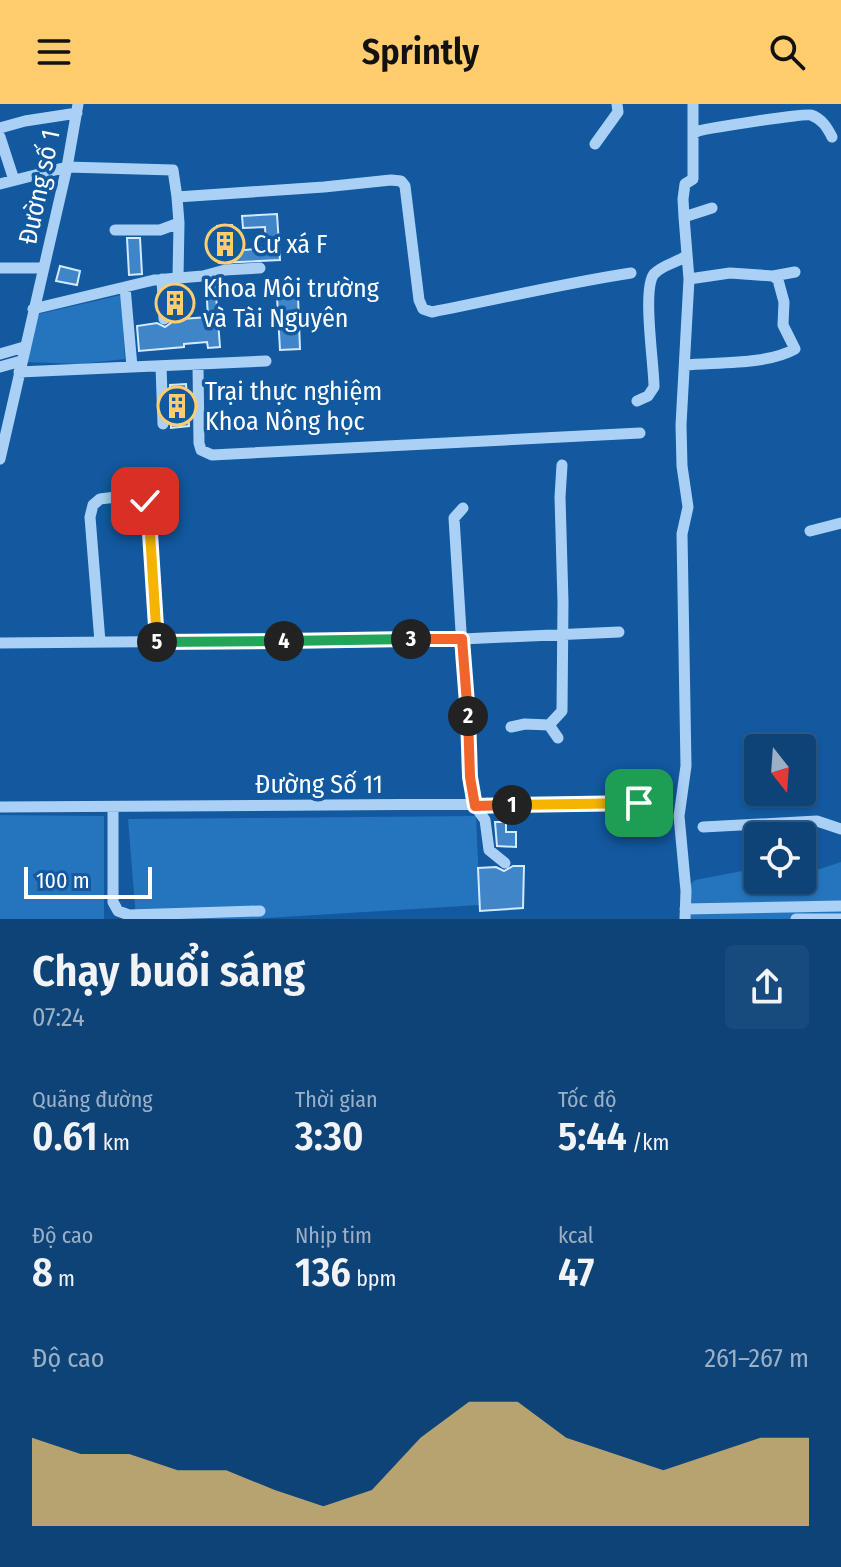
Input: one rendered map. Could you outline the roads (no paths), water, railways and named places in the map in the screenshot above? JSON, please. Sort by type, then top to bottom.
[{"type":"street","points":[[595,144],[618,112],[617,104]]},
{"type":"street","points":[[693,104],[693,179],[685,184],[683,199],[689,279],[681,425],[682,466],[688,495],[682,534],[686,766],[679,816],[686,891],[685,914],[841,906]]},
{"type":"street","points":[[0,128],[78,108]]},
{"type":"street","name":"Đường số 1","points":[[20,366],[78,108]]},
{"type":"street","points":[[693,134],[802,113],[824,123],[832,137]]},
{"type":"street","points":[[0,137],[14,180]]},
{"type":"street","points":[[0,184],[67,167],[173,170],[179,223],[178,278]]},
{"type":"street","points":[[177,197],[401,181],[405,186],[419,300],[423,309],[432,312],[631,273]]},
{"type":"street","points":[[684,217],[712,208]]},
{"type":"street","points":[[115,230],[160,230],[179,223]]},
{"type":"street","points":[[637,401],[648,396],[654,387],[648,310],[650,283],[653,275],[662,268],[686,256]]},
{"type":"street","points":[[0,268],[44,268]]},
{"type":"street","points":[[33,309],[162,279],[260,268]]},
{"type":"street","points":[[689,279],[730,273],[773,276],[795,272]]},
{"type":"street","points":[[685,365],[761,359],[785,355],[795,349],[783,325],[781,285],[773,276]]},
{"type":"street","points":[[162,279],[164,319]]},
{"type":"street","points":[[125,287],[132,367]]},
{"type":"street","points":[[0,354],[24,347]]},
{"type":"street","points":[[0,367],[132,367],[266,361]]},
{"type":"street","points":[[198,365],[199,443],[204,453],[212,455],[640,433]]},
{"type":"street","points":[[0,459],[20,366]]},
{"type":"street","points":[[161,366],[163,424]]},
{"type":"street","points":[[511,727],[549,725],[562,711],[562,465]]},
{"type":"street","points":[[100,642],[90,517],[92,508],[100,499],[132,495],[144,497],[149,517],[157,642]]},
{"type":"street","points":[[463,508],[454,518],[470,777],[475,806],[485,820],[489,850],[505,863]]},
{"type":"street","points":[[810,531],[841,523]]},
{"type":"street","points":[[0,643],[462,639],[619,632]]},
{"type":"street","points":[[549,725],[558,738]]},
{"type":"street","name":"Đường Số 11","points":[[0,807],[639,803]]},
{"type":"street","points":[[113,807],[113,902],[118,911],[129,915],[260,911]]},
{"type":"street","points":[[703,827],[817,821],[841,829]]},
{"type":"street","points":[[796,919],[841,919]]},
{"type":"place","name":"Cư xá F","points":[[225,244]]},
{"type":"place","name":"Khoa Môi trường và Tài Nguyên","points":[[175,303]]},
{"type":"place","name":"Trại thực nghiệm Khoa Nông học","points":[[177,406]]}]
